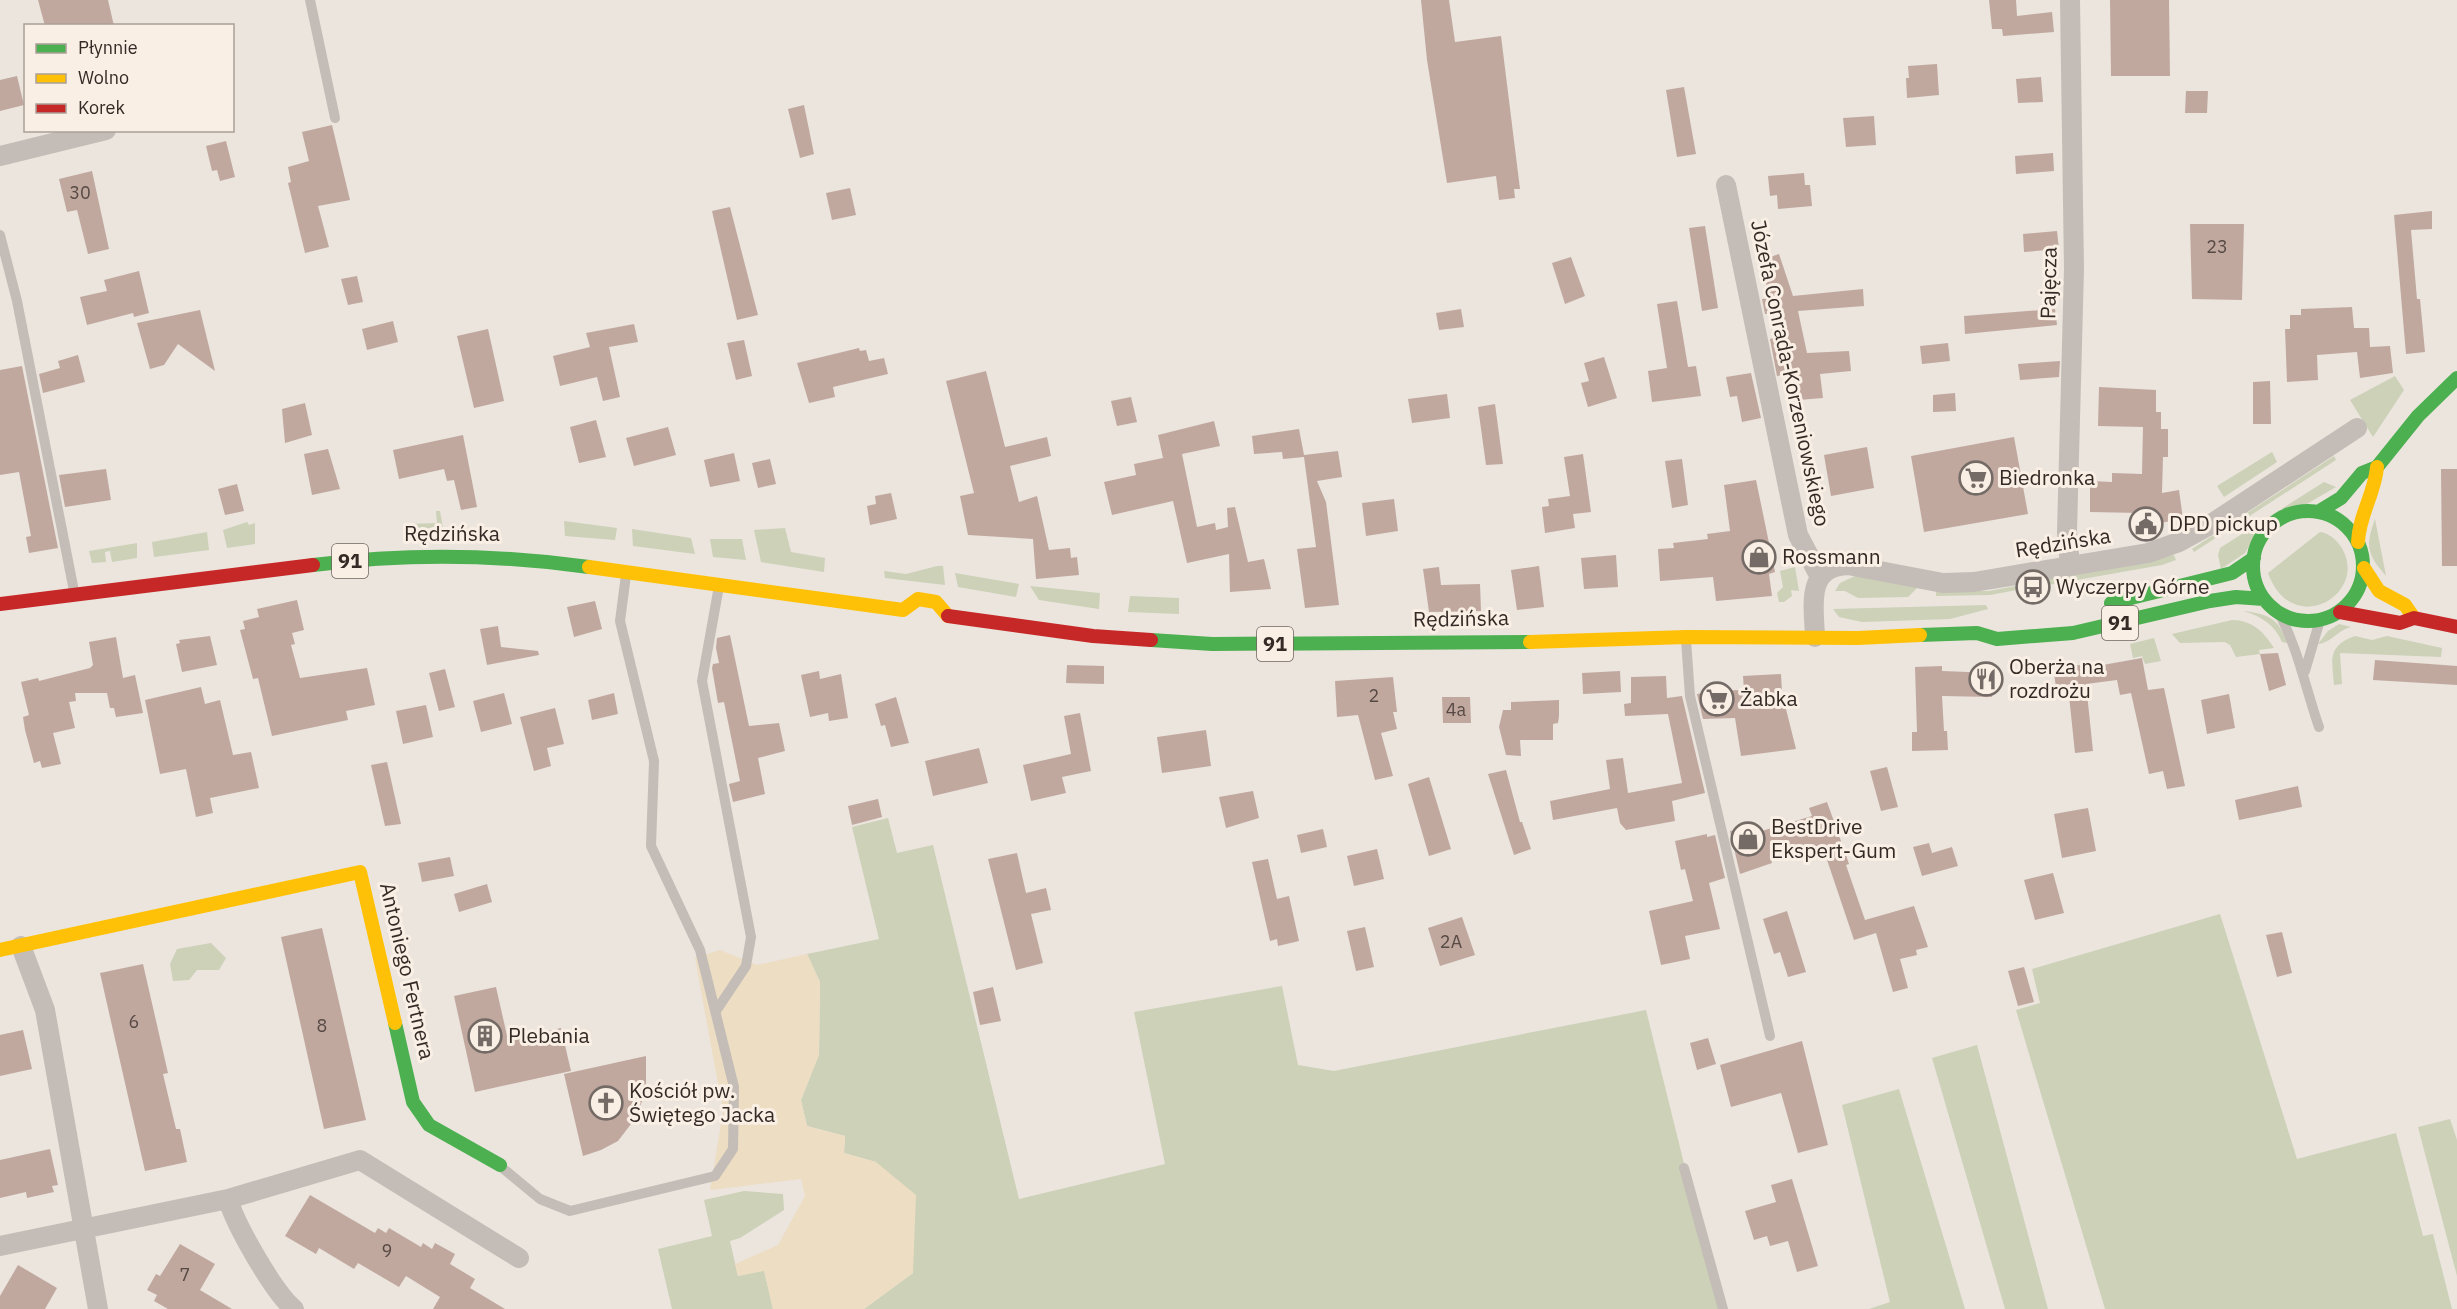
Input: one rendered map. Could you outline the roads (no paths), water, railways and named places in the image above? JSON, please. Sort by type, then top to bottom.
[{"type":"main road","points":[[2318,512],[2341,498],[2362,473],[2377,467],[2418,416],[2457,378]]},
{"type":"main road","points":[[2377,467],[2377,483],[2362,509],[2358,526],[2358,542],[2364,568],[2379,591],[2405,604],[2414,618]]},
{"type":"main road","points":[[2358,542],[2337,519],[2318,512],[2293,513],[2277,522],[2263,535],[2254,558],[2255,579],[2264,599],[2279,613],[2299,620],[2320,620],[2340,612],[2357,593],[2364,568]]},
{"type":"main road","name":"Rędzińska","points":[[0,604],[398,557],[472,555],[626,571],[903,610]]},
{"type":"main road","name":"91","points":[[2102,606],[2232,573],[2254,558]]},
{"type":"main road","name":"Rędzińska","points":[[948,616],[1093,636],[1212,644],[1457,644],[1686,637],[1977,633],[1997,639],[2044,638],[2095,629],[2210,601],[2236,597],[2264,599]]},
{"type":"main road","name":"91","points":[[903,610],[918,599],[936,602],[948,616]]},
{"type":"main road","points":[[903,610],[916,624]]},
{"type":"main road","points":[[2340,612],[2400,623],[2414,618],[2457,627]]},
{"type":"main road","points":[[933,626],[948,616]]},
{"type":"main road","name":"Rędzińska","points":[[1977,633],[1995,624]]},
{"type":"main road","name":"Antoniego Fertnera","points":[[0,950],[360,872],[413,1102],[429,1125],[500,1166]]},
{"type":"street","name":"Pajęcza","points":[[2070,0],[2074,269],[2067,532],[2070,566]]},
{"type":"street","points":[[0,156],[98,132]]},
{"type":"street","name":"Józefa Conrada-Korzeniowskiego","points":[[1726,185],[1798,535],[1820,577]]},
{"type":"street","name":"Rędzińska","points":[[1820,577],[1836,566],[1848,565],[1943,583],[1974,582],[2148,553],[2179,542],[2208,526],[2357,428]]},
{"type":"street","points":[[1815,637],[1814,587],[1820,577]]},
{"type":"street","points":[[21,946],[45,1010],[98,1309]]},
{"type":"street","points":[[0,1246],[228,1199],[360,1160],[519,1258]]},
{"type":"street","points":[[228,1199],[233,1217],[247,1243],[294,1309]]},
{"type":"lane","points":[[310,0],[335,118]]},
{"type":"lane","points":[[0,235],[17,301],[75,594]]},
{"type":"lane","points":[[500,1166],[540,1199],[570,1211],[715,1176],[733,1149],[734,1086],[700,950],[651,846],[654,761],[620,621],[626,571]]},
{"type":"lane","points":[[716,1011],[746,966],[751,937],[702,681],[719,584]]},
{"type":"lane","points":[[2279,613],[2304,672],[2308,695],[2319,727]]},
{"type":"lane","points":[[2304,672],[2320,620]]},
{"type":"lane","points":[[1686,637],[1690,696],[1770,1036]]},
{"type":"lane","points":[[1684,1168],[1723,1309]]},
{"type":"place","name":"Biedronka","points":[[1976,478]]},
{"type":"place","name":"DPD pickup","points":[[2146,524]]},
{"type":"place","name":"Rossmann","points":[[1759,557]]},
{"type":"place","name":"Wyczerpy Górne","points":[[2033,587]]},
{"type":"place","name":"Oberża na rozdrożu","points":[[1986,679]]},
{"type":"place","name":"Żabka","points":[[1717,699]]},
{"type":"place","name":"BestDrive Ekspert-Gum","points":[[1748,839]]},
{"type":"place","name":"Plebania","points":[[485,1036]]},
{"type":"place","name":"Kościół pw. Świętego Jacka","points":[[606,1103]]}]
